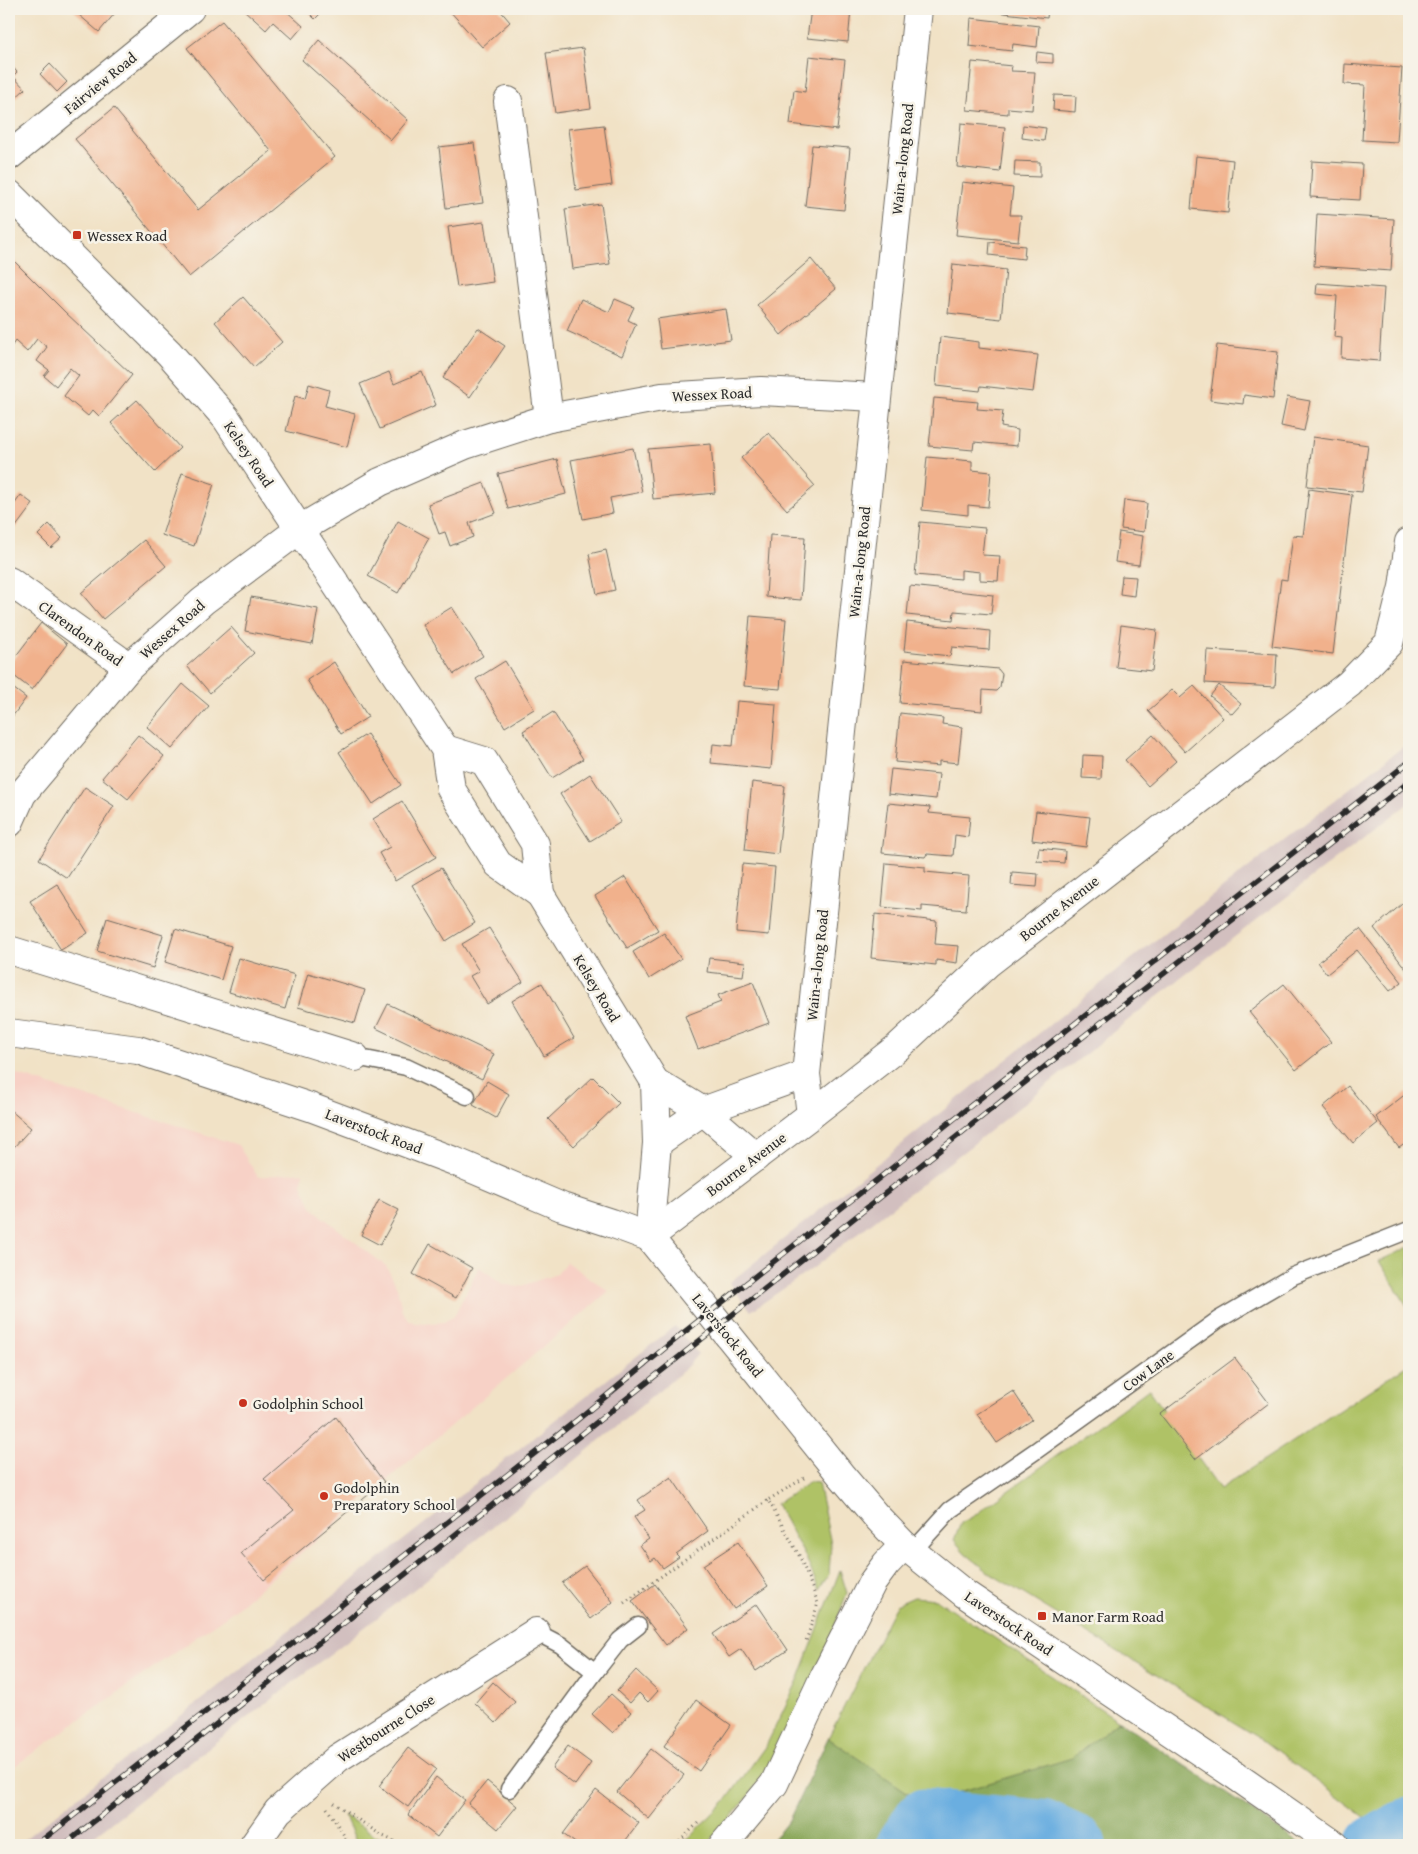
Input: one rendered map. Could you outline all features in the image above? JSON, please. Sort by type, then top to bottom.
[{"type":"street","name":"Fairview Road","points":[[9,156],[190,9]]},
{"type":"street","name":"Wain-a-long Road","points":[[811,1115],[806,1074],[918,9]]},
{"type":"street","points":[[508,101],[549,418]]},
{"type":"street","name":"Kelsey Road","points":[[9,194],[169,353],[220,411],[445,749],[451,789],[498,864],[540,894],[655,1082],[703,1111],[756,1158]]},
{"type":"street","name":"Wessex Road","points":[[9,824],[15,788],[129,667],[203,601],[300,529],[389,478],[465,445],[549,418],[662,397],[761,391],[876,397]]},
{"type":"street","name":"Bourne Avenue","points":[[649,1237],[756,1158],[898,1047],[987,964],[1348,684],[1389,643],[1403,587],[1409,542]]},
{"type":"street","name":"Clarendon Road","points":[[9,581],[129,667]]},
{"type":"street","name":"Kelsey Road","points":[[445,749],[484,762],[536,844],[540,894]]},
{"type":"street","points":[[9,950],[355,1057]]},
{"type":"street","name":"Laverstock Road","points":[[9,1033],[147,1052],[310,1107],[454,1161],[562,1207],[649,1237],[830,1462],[876,1516],[908,1548],[965,1594],[1236,1776],[1334,1845]]},
{"type":"street","points":[[657,1143],[703,1111],[806,1074]]},
{"type":"street","name":"Kelsey Road","points":[[649,1237],[657,1143],[655,1082]]},
{"type":"street","points":[[723,1845],[774,1784],[822,1681],[872,1583],[886,1564],[908,1548]]},
{"type":"street","name":"Westbourne Close","points":[[254,1845],[278,1811],[313,1787],[338,1758],[536,1632]]},
{"type":"lane","points":[[355,1057],[406,1066],[468,1096]]},
{"type":"lane","name":"Cow Lane","points":[[908,1548],[950,1510],[1218,1320],[1292,1276],[1409,1230]]},
{"type":"lane","points":[[509,1789],[620,1640],[638,1626]]},
{"type":"lane","points":[[536,1632],[561,1645],[595,1672]]},
{"type":"path","points":[[638,1626],[622,1604],[768,1500],[830,1462]]},
{"type":"path","points":[[768,1500],[800,1556],[818,1603],[805,1645]]},
{"type":"path","points":[[313,1787],[350,1845]]},
{"type":"path","points":[[313,1787],[380,1835],[402,1845]]},
{"type":"path","points":[[676,1845],[706,1815]]},
{"type":"shaded area","points":[[1409,742],[1409,803],[1172,985],[972,1145],[812,1269],[751,1311],[729,1283],[1129,961]]},
{"type":"shaded area","name":"Godolphin School","points":[[9,1072],[238,1145],[258,1177],[303,1172],[302,1184],[313,1208],[386,1266],[397,1287],[402,1311],[409,1320],[415,1323],[444,1322],[454,1316],[479,1267],[503,1284],[518,1287],[557,1274],[566,1262],[609,1291],[233,1611],[9,1770]]},
{"type":"shaded area","points":[[675,1326],[698,1354],[683,1371],[576,1460],[408,1594],[82,1845],[17,1845]]},
{"type":"green space","points":[[1409,1247],[1409,1309],[1379,1261]]},
{"type":"green space","points":[[1409,1364],[1409,1845],[1405,1845],[1378,1827],[1261,1739],[991,1574],[965,1553],[954,1540],[961,1523],[1149,1389],[1220,1489]]},
{"type":"green space","points":[[810,1482],[818,1483],[831,1544],[829,1574],[819,1590],[806,1558],[776,1504]]},
{"type":"green space","points":[[840,1570],[847,1593],[818,1671],[776,1757],[753,1790],[720,1831],[706,1845],[682,1845],[728,1798],[767,1744],[799,1678]]},
{"type":"green space","points":[[914,1597],[936,1599],[1119,1721],[1073,1758],[923,1803],[828,1738],[896,1605]]},
{"type":"green space","points":[[1119,1721],[1302,1845],[769,1845],[789,1820],[828,1738],[923,1803],[1072,1758]]},
{"type":"green space","points":[[344,1815],[376,1836],[394,1845],[358,1845]]},
{"type":"building","points":[[72,9],[112,9],[116,12],[99,32]]},
{"type":"building","points":[[243,9],[284,9],[303,26],[292,39],[273,22],[266,30]]},
{"type":"building","points":[[305,9],[325,9],[315,19]]},
{"type":"building","points":[[448,9],[499,9],[510,22],[482,47]]},
{"type":"building","points":[[811,9],[851,9],[848,42],[807,38]]},
{"type":"building","points":[[970,9],[1048,9],[1047,18]]},
{"type":"building","points":[[971,18],[1039,26],[1037,47],[1013,44],[1012,51],[969,46]]},
{"type":"building","points":[[222,21],[335,157],[189,277],[75,139],[114,108],[198,210],[271,151],[187,48]]},
{"type":"building","points":[[319,40],[408,120],[391,140],[302,60]]},
{"type":"building","points":[[583,48],[591,108],[555,113],[546,53]]},
{"type":"building","points":[[1037,52],[1053,54],[1053,63],[1036,62]]},
{"type":"building","points":[[809,56],[845,60],[837,130],[790,124],[794,90],[805,92]]},
{"type":"building","points":[[972,62],[1012,66],[1011,71],[1035,72],[1032,110],[1008,108],[1008,114],[967,110]]},
{"type":"building","points":[[9,63],[17,72],[13,76],[25,89],[9,104]]},
{"type":"building","points":[[50,64],[67,82],[57,92],[40,74]]},
{"type":"building","points":[[1345,64],[1402,68],[1397,142],[1362,140],[1365,85],[1344,84]]},
{"type":"building","points":[[1054,95],[1076,96],[1075,112],[1053,110]]},
{"type":"building","points":[[961,123],[1005,127],[1000,172],[957,167]]},
{"type":"building","points":[[604,125],[612,185],[576,190],[568,129]]},
{"type":"building","points":[[1023,125],[1046,128],[1044,141],[1022,138]]},
{"type":"building","points":[[474,143],[483,203],[446,208],[439,147]]},
{"type":"building","points":[[812,145],[850,148],[844,210],[805,206]]},
{"type":"building","points":[[1196,156],[1233,160],[1228,213],[1191,209]]},
{"type":"building","points":[[1015,161],[1040,162],[1040,177],[1014,176]]},
{"type":"building","points":[[1312,161],[1362,164],[1360,200],[1310,197]]},
{"type":"building","points":[[962,182],[1013,188],[1010,215],[1021,215],[1018,241],[956,235]]},
{"type":"building","points":[[601,204],[610,264],[573,269],[565,209]]},
{"type":"building","points":[[1317,214],[1394,219],[1391,271],[1314,266]]},
{"type":"building","points":[[484,222],[493,282],[457,287],[448,227]]},
{"type":"building","points":[[990,242],[1025,246],[1024,259],[989,255]]},
{"type":"building","points":[[9,256],[132,375],[99,416],[93,410],[88,416],[64,396],[79,376],[70,368],[56,386],[44,376],[49,370],[37,361],[47,347],[37,339],[27,352],[15,341],[9,350],[9,327],[12,324],[9,320]]},
{"type":"building","points":[[811,259],[836,289],[781,335],[757,305]]},
{"type":"building","points":[[953,264],[1006,270],[1001,319],[948,313]]},
{"type":"building","points":[[1317,283],[1384,288],[1379,361],[1341,358],[1342,338],[1334,337],[1337,296],[1316,294]]},
{"type":"building","points":[[243,297],[282,342],[254,367],[215,322]]},
{"type":"building","points":[[581,299],[609,312],[615,299],[634,307],[628,320],[636,324],[622,356],[567,331]]},
{"type":"building","points":[[726,309],[731,340],[661,349],[657,319]]},
{"type":"building","points":[[478,328],[505,346],[470,397],[443,378]]},
{"type":"building","points":[[940,337],[979,342],[979,348],[1038,355],[1033,392],[981,386],[980,391],[936,386]]},
{"type":"building","points":[[1217,345],[1278,352],[1273,399],[1244,395],[1243,404],[1210,400]]},
{"type":"building","points":[[389,372],[394,384],[422,372],[436,405],[380,429],[360,384]]},
{"type":"building","points":[[309,384],[329,390],[325,406],[355,414],[347,447],[286,431],[295,396],[305,399]]},
{"type":"building","points":[[1287,397],[1310,401],[1304,431],[1281,426]]},
{"type":"building","points":[[934,398],[978,402],[977,409],[1003,411],[1001,427],[1018,430],[1017,446],[974,442],[973,450],[929,446]]},
{"type":"building","points":[[137,400],[180,448],[155,472],[111,423]]},
{"type":"building","points":[[769,433],[815,486],[787,510],[741,458]]},
{"type":"building","points":[[1313,437],[1368,445],[1362,492],[1307,486]]},
{"type":"building","points":[[711,444],[715,493],[653,499],[648,449]]},
{"type":"building","points":[[633,448],[642,492],[610,498],[613,513],[583,519],[571,460]]},
{"type":"building","points":[[927,457],[972,461],[972,470],[991,472],[988,507],[968,505],[968,515],[922,510]]},
{"type":"building","points":[[557,459],[566,494],[508,509],[498,474]]},
{"type":"building","points":[[182,473],[214,484],[194,546],[162,535]]},
{"type":"building","points":[[484,483],[496,513],[469,523],[473,537],[450,546],[445,532],[439,534],[428,504]]},
{"type":"building","points":[[1309,489],[1352,495],[1333,654],[1272,646],[1281,579],[1287,580],[1293,535],[1303,536]]},
{"type":"building","points":[[21,495],[33,504],[9,536],[9,507],[11,509]]},
{"type":"building","points":[[1124,500],[1147,503],[1144,532],[1121,529]]},
{"type":"building","points":[[398,521],[429,538],[398,593],[368,576]]},
{"type":"building","points":[[920,522],[985,528],[982,555],[1000,556],[998,581],[980,580],[980,572],[961,570],[961,579],[915,575]]},
{"type":"building","points":[[49,524],[62,538],[51,548],[38,535]]},
{"type":"building","points":[[1119,532],[1143,536],[1139,565],[1115,562]]},
{"type":"building","points":[[770,535],[805,537],[801,600],[766,597]]},
{"type":"building","points":[[144,540],[166,566],[103,619],[81,593]]},
{"type":"building","points":[[606,550],[615,590],[597,594],[589,554]]},
{"type":"building","points":[[1122,576],[1136,577],[1134,596],[1120,594]]},
{"type":"building","points":[[910,586],[993,595],[991,614],[954,611],[953,620],[907,615]]},
{"type":"building","points":[[251,597],[318,609],[312,644],[245,631]]},
{"type":"building","points":[[452,607],[483,656],[454,674],[423,625]]},
{"type":"building","points":[[750,616],[786,619],[780,689],[744,686]]},
{"type":"building","points":[[907,622],[990,631],[989,650],[952,647],[950,656],[904,651]]},
{"type":"building","points":[[41,623],[67,644],[32,690],[9,672],[9,665]]},
{"type":"building","points":[[1121,625],[1157,630],[1152,671],[1116,667]]},
{"type":"building","points":[[231,627],[254,653],[210,693],[187,666]]},
{"type":"building","points":[[1207,650],[1277,654],[1275,687],[1205,683]]},
{"type":"building","points":[[904,660],[998,669],[1002,674],[1000,687],[996,691],[983,690],[982,711],[900,703]]},
{"type":"building","points":[[505,661],[534,709],[505,727],[476,679]]},
{"type":"building","points":[[334,662],[368,717],[341,734],[307,680]]},
{"type":"building","points":[[183,684],[209,706],[172,749],[147,727]]},
{"type":"building","points":[[9,685],[26,698],[9,721]]},
{"type":"building","points":[[1219,685],[1241,704],[1232,714],[1210,696]]},
{"type":"building","points":[[1194,686],[1223,718],[1185,752],[1148,711],[1172,690],[1180,698]]},
{"type":"building","points":[[737,701],[776,704],[771,769],[711,763],[713,744],[733,746]]},
{"type":"building","points":[[553,712],[583,759],[552,778],[523,731]]},
{"type":"building","points":[[900,713],[943,718],[942,724],[962,727],[958,763],[939,761],[939,766],[895,762]]},
{"type":"building","points":[[367,734],[401,785],[373,804],[339,752]]},
{"type":"building","points":[[138,735],[164,756],[128,799],[102,778]]},
{"type":"building","points":[[1153,735],[1176,761],[1148,786],[1125,760]]},
{"type":"building","points":[[1083,755],[1102,756],[1101,779],[1082,778]]},
{"type":"building","points":[[891,769],[939,774],[936,799],[888,794]]},
{"type":"building","points":[[590,774],[621,822],[590,841],[560,794]]},
{"type":"building","points":[[752,782],[785,786],[778,854],[745,850]]},
{"type":"building","points":[[85,787],[114,806],[67,878],[39,859]]},
{"type":"building","points":[[402,801],[436,857],[395,881],[379,853],[390,847],[373,819]]},
{"type":"building","points":[[888,803],[930,807],[929,813],[970,817],[968,837],[955,835],[953,856],[927,854],[925,857],[882,853]]},
{"type":"building","points":[[1036,811],[1090,817],[1086,847],[1032,840]]},
{"type":"building","points":[[1039,848],[1065,851],[1064,863],[1037,861]]},
{"type":"building","points":[[886,863],[925,867],[925,872],[969,876],[966,910],[922,906],[922,911],[882,907]]},
{"type":"building","points":[[742,864],[775,867],[769,935],[736,932]]},
{"type":"building","points":[[441,868],[475,923],[446,941],[412,885]]},
{"type":"building","points":[[1012,872],[1038,874],[1037,887],[1011,885]]},
{"type":"building","points":[[625,877],[658,930],[627,948],[595,896]]},
{"type":"building","points":[[57,884],[88,933],[61,950],[30,901]]},
{"type":"building","points":[[1409,898],[1409,973],[1374,928]]},
{"type":"building","points":[[875,914],[937,921],[935,944],[959,946],[957,963],[936,960],[936,965],[871,958]]},
{"type":"building","points":[[107,918],[163,935],[153,968],[97,951]]},
{"type":"building","points":[[489,928],[523,982],[487,1004],[470,976],[479,971],[462,944]]},
{"type":"building","points":[[175,929],[231,946],[221,980],[165,962]]},
{"type":"building","points":[[1360,929],[1402,982],[1390,991],[1357,950],[1327,974],[1318,962]]},
{"type":"building","points":[[664,933],[681,959],[649,979],[633,952]]},
{"type":"building","points":[[239,958],[295,975],[285,1009],[229,992]]},
{"type":"building","points":[[709,958],[745,962],[743,976],[707,972]]},
{"type":"building","points":[[308,973],[365,990],[355,1023],[298,1007]]},
{"type":"building","points":[[753,982],[769,1023],[698,1049],[685,1016],[721,1002],[718,995]]},
{"type":"building","points":[[542,983],[574,1038],[544,1056],[512,1001]]},
{"type":"building","points":[[1284,984],[1331,1042],[1296,1070],[1249,1012]]},
{"type":"building","points":[[388,1004],[494,1054],[482,1079],[376,1028]]},
{"type":"building","points":[[593,1077],[619,1103],[574,1146],[548,1119]]},
{"type":"building","points":[[487,1081],[509,1094],[496,1118],[473,1105]]},
{"type":"building","points":[[1348,1086],[1378,1123],[1353,1143],[1323,1107]]},
{"type":"building","points":[[1407,1093],[1409,1096],[1409,1141],[1399,1148],[1376,1117]]},
{"type":"building","points":[[9,1109],[31,1128],[14,1147],[9,1142]]},
{"type":"building","points":[[379,1200],[399,1210],[380,1245],[361,1235]]},
{"type":"building","points":[[430,1244],[472,1268],[456,1298],[413,1274]]},
{"type":"building","points":[[1235,1358],[1269,1403],[1195,1459],[1160,1414]]},
{"type":"building","points":[[1013,1391],[1032,1420],[997,1443],[977,1414]]},
{"type":"building","name":"Godolphin Preparatory School","points":[[336,1417],[384,1482],[264,1580],[241,1553],[294,1510],[264,1479]]},
{"type":"building","points":[[671,1477],[708,1531],[676,1554],[679,1557],[663,1568],[655,1558],[651,1561],[640,1545],[649,1539],[634,1517],[645,1510],[638,1500]]},
{"type":"building","points":[[738,1542],[768,1586],[734,1609],[703,1565]]},
{"type":"building","points":[[585,1566],[613,1602],[591,1619],[562,1583]]},
{"type":"building","points":[[655,1584],[688,1628],[666,1645],[632,1601]]},
{"type":"building","points":[[757,1604],[788,1650],[756,1671],[741,1649],[729,1657],[713,1634]]},
{"type":"building","points":[[636,1670],[658,1691],[648,1702],[639,1693],[630,1703],[617,1691]]},
{"type":"building","points":[[493,1682],[515,1702],[496,1723],[475,1703]]},
{"type":"building","points":[[611,1694],[631,1712],[613,1733],[592,1714]]},
{"type":"building","points":[[696,1700],[731,1725],[699,1771],[664,1746]]},
{"type":"building","points":[[568,1746],[591,1763],[575,1785],[552,1768]]},
{"type":"building","points":[[408,1748],[436,1769],[408,1807],[379,1786]]},
{"type":"building","points":[[651,1749],[684,1775],[649,1819],[617,1792]]},
{"type":"building","points":[[436,1777],[465,1800],[437,1837],[408,1815]]},
{"type":"building","points":[[487,1781],[517,1806],[498,1829],[468,1804]]},
{"type":"building","points":[[596,1790],[639,1823],[622,1845],[578,1845],[563,1834]]},
{"type":"waterway","points":[[906,1845],[924,1818],[1042,1829],[1077,1845]]},
{"type":"waterway","points":[[1375,1845],[1409,1827]]},
{"type":"railway","points":[[36,1845],[577,1420],[682,1334],[1045,1047],[1409,762]]},
{"type":"railway","points":[[64,1845],[1052,1061],[1409,782]]},
{"type":"place","name":"Wessex Road","points":[[77,235]]},
{"type":"place","name":"Godolphin School","points":[[243,1403]]},
{"type":"place","name":"Godolphin Preparatory School","points":[[324,1496]]},
{"type":"place","name":"Manor Farm Road","points":[[1042,1616]]}]
